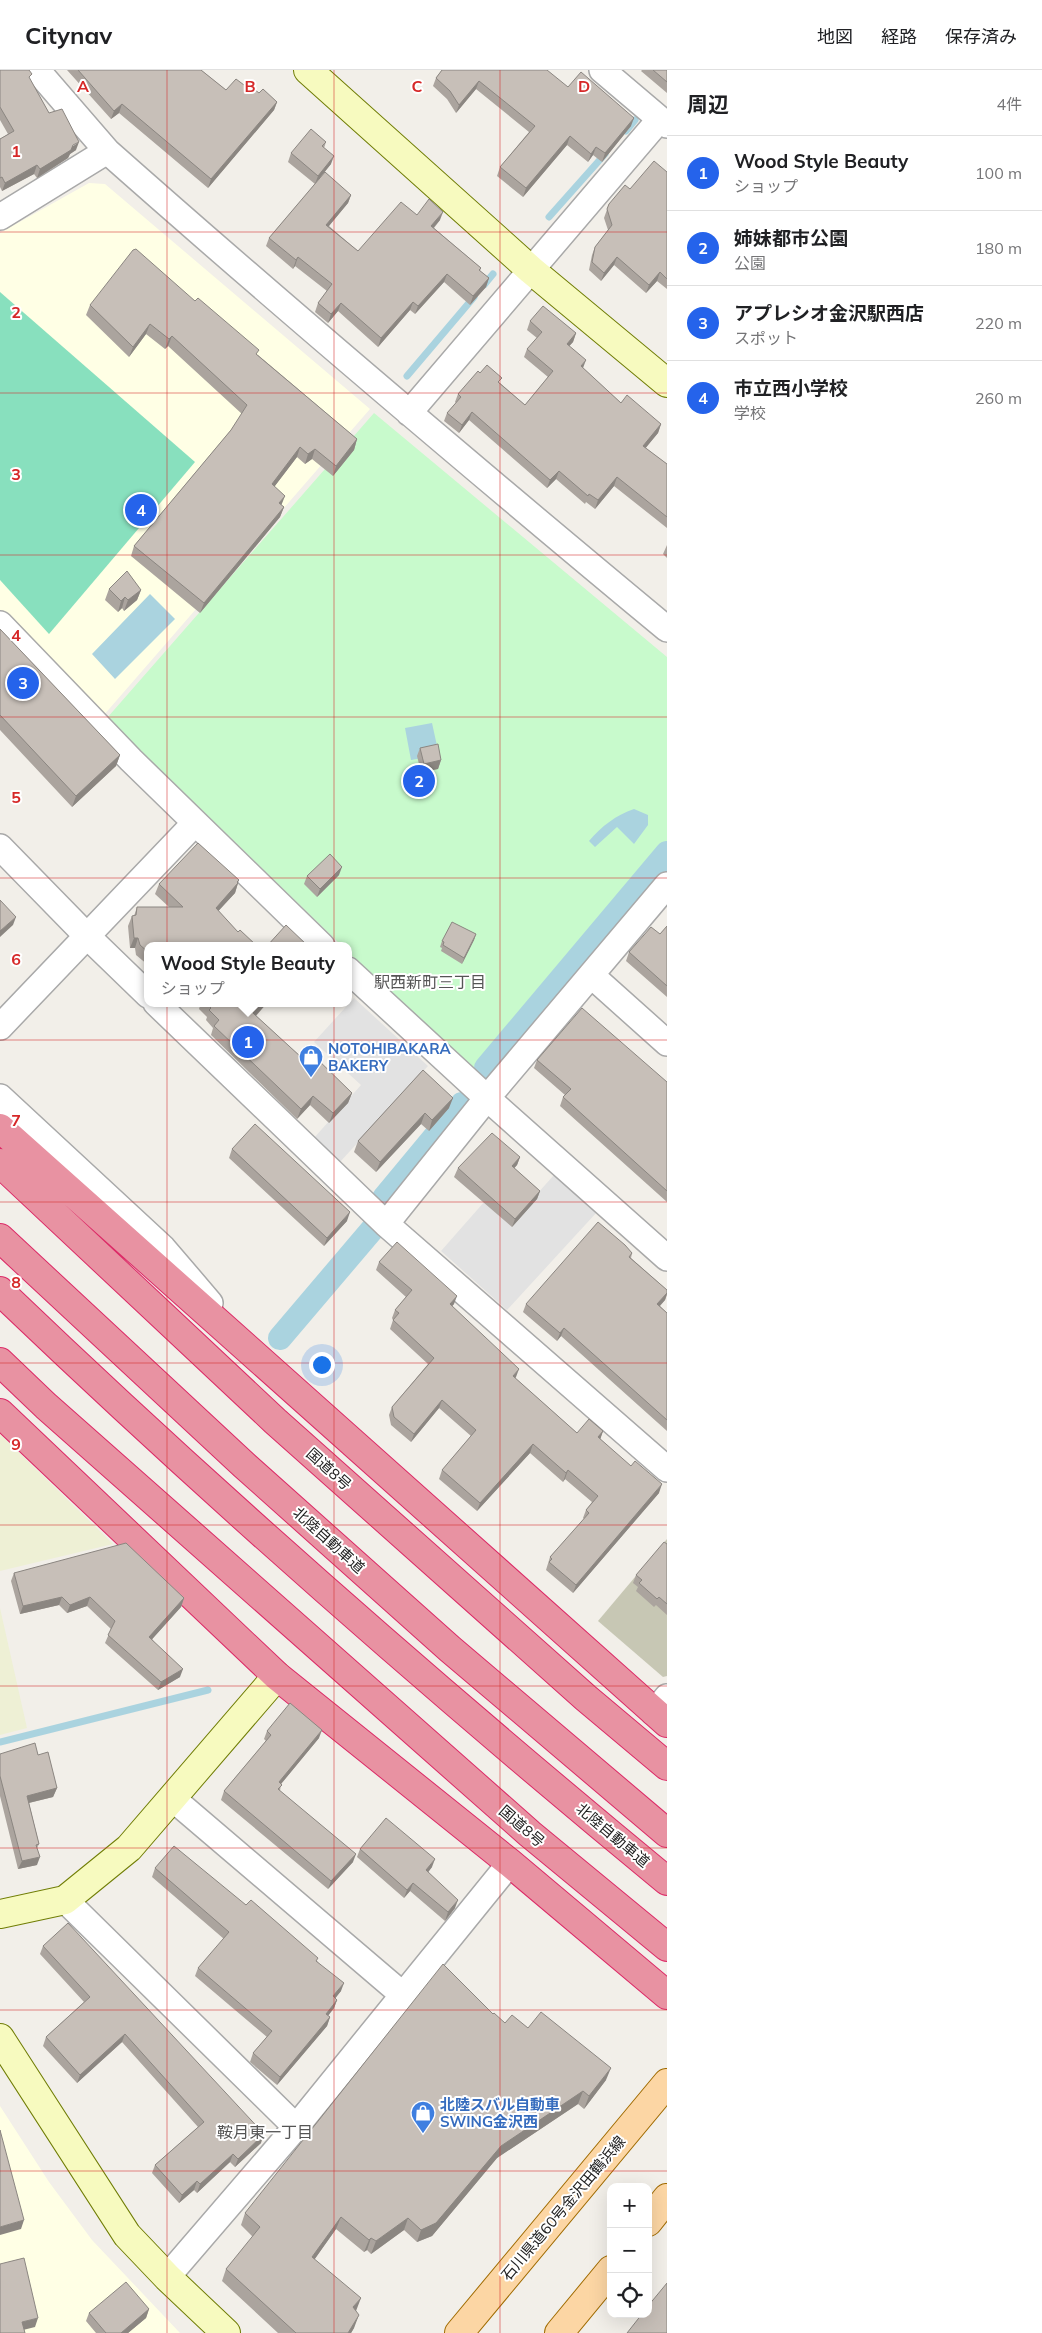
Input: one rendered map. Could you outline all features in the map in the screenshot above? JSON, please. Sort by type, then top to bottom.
[{"type":"highway","points":[[0,1128],[257,1356],[663,1711]]},
{"type":"highway","name":"国道8号","points":[[0,1163],[282,1427],[586,1698],[667,1766]]},
{"type":"highway","name":"北陸自動車道","points":[[0,1238],[244,1465],[436,1636],[667,1833]]},
{"type":"highway","name":"北陸自動車道","points":[[0,1291],[209,1485],[432,1682],[667,1881]]},
{"type":"highway","name":"国道8号","points":[[0,1362],[46,1406],[522,1827],[667,1947]]},
{"type":"highway","points":[[0,1413],[277,1676],[510,1863],[667,1995]]},
{"type":"main road","name":"石川県道60号金沢田鶴浜線","points":[[460,2333],[667,2083]]},
{"type":"main road","points":[[652,2217],[667,2198]]},
{"type":"main road","points":[[560,2333],[609,2273]]},
{"type":"street","points":[[37,70],[107,151],[251,278],[409,413],[667,629]]},
{"type":"street","points":[[308,70],[531,270],[667,384]]},
{"type":"street","points":[[409,413],[531,270],[663,122],[602,70]]},
{"type":"street","points":[[0,217],[107,151]]},
{"type":"street","points":[[0,624],[131,760],[318,942]]},
{"type":"street","points":[[0,1027],[195,823]]},
{"type":"street","points":[[0,847],[144,991]]},
{"type":"street","points":[[386,1224],[487,1098],[667,885]]},
{"type":"street","points":[[352,974],[487,1098],[667,1258]]},
{"type":"street","points":[[591,975],[667,1043]]},
{"type":"street","points":[[160,1007],[386,1224],[667,1469]]},
{"type":"street","points":[[0,1097],[163,1248],[257,1356]]},
{"type":"street","points":[[0,1914],[65,1900],[129,1848],[277,1676]]},
{"type":"street","points":[[172,1798],[403,1995]]},
{"type":"street","points":[[166,2277],[296,2127],[510,1863]]},
{"type":"street","points":[[65,1900],[296,2127]]},
{"type":"street","points":[[0,2038],[127,2235],[166,2277],[226,2333]]},
{"type":"shaded area","points":[[89,183],[105,184],[370,409],[103,716],[0,610],[0,233]]},
{"type":"shaded area","points":[[354,998],[428,1066],[340,1162],[314,1138],[361,1085],[314,1042],[346,1007],[352,1007]]},
{"type":"shaded area","points":[[554,1175],[597,1212],[507,1310],[441,1251],[485,1201],[511,1223]]},
{"type":"shaded area","points":[[0,1434],[113,1544],[0,1571]]},
{"type":"shaded area","points":[[667,1539],[667,1676],[663,1677],[598,1621]]},
{"type":"shaded area","points":[[0,1608],[27,1728],[0,1735]]},
{"type":"shaded area","points":[[0,2106],[49,2182],[92,2240],[180,2333],[0,2333]]},
{"type":"green space","points":[[0,292],[195,462],[49,634],[0,580]]},
{"type":"green space","points":[[374,413],[667,657],[667,844],[474,1074],[352,956],[352,942],[338,942],[107,718]]},
{"type":"water","points":[[150,594],[175,619],[115,679],[92,654]]},
{"type":"water","points":[[432,723],[439,755],[411,760],[405,728]]},
{"type":"water","points":[[634,809],[648,815],[648,825],[634,844],[617,827],[595,847],[589,841],[621,814]]},
{"type":"building","points":[[0,70],[29,70],[32,74],[29,77],[49,113],[62,109],[79,142],[73,145],[71,150],[40,169],[37,165],[5,183],[2,177],[0,178],[0,139],[14,131],[0,107]]},
{"type":"building","points":[[78,70],[201,70],[226,90],[236,79],[259,93],[263,89],[277,102],[211,179],[122,104],[114,111]]},
{"type":"building","points":[[442,70],[547,70],[568,87],[581,72],[634,118],[605,153],[596,147],[591,154],[570,136],[526,188],[500,167],[535,126],[479,81],[459,105],[450,91],[436,78]]},
{"type":"building","points":[[653,70],[667,70],[667,82]]},
{"type":"building","points":[[311,129],[326,142],[322,146],[334,156],[318,176],[291,153]]},
{"type":"building","points":[[654,161],[667,172],[667,279],[660,272],[649,285],[617,257],[604,273],[592,262],[595,247],[612,225],[607,209],[609,204],[625,185],[630,189]]},
{"type":"building","points":[[325,172],[351,195],[326,225],[358,251],[401,202],[417,215],[429,199],[443,212],[431,226],[481,268],[479,270],[489,278],[473,296],[447,274],[418,306],[413,302],[381,338],[341,303],[331,314],[318,303],[332,284],[298,257],[296,260],[269,238]]},
{"type":"building","points":[[136,249],[195,301],[198,298],[259,350],[256,354],[357,439],[336,466],[315,449],[308,454],[300,447],[272,484],[285,496],[279,503],[284,507],[204,603],[134,546],[231,430],[247,405],[172,336],[169,339],[150,324],[133,347],[90,305],[133,250]]},
{"type":"building","points":[[543,306],[576,333],[567,344],[586,360],[581,366],[621,403],[627,395],[661,424],[643,446],[667,464],[667,517],[617,477],[598,500],[589,494],[588,496],[559,471],[550,480],[472,412],[462,425],[447,413],[461,397],[458,394],[478,371],[480,373],[487,365],[502,378],[498,382],[525,405],[553,371],[527,349],[542,332],[530,321]]},
{"type":"building","points":[[127,571],[141,590],[128,600],[125,597],[121,601],[109,589]]},
{"type":"building","points":[[0,629],[120,755],[76,796],[0,715]]},
{"type":"building","points":[[438,744],[441,760],[424,764],[420,748]]},
{"type":"building","points":[[198,843],[239,880],[216,908],[238,932],[240,930],[253,942],[144,942],[144,948],[140,945],[138,938],[134,938],[132,916],[136,915],[137,907],[183,907],[159,884]]},
{"type":"building","points":[[330,854],[342,867],[320,889],[307,876]]},
{"type":"building","points":[[0,900],[16,917],[0,931]]},
{"type":"building","points":[[452,922],[476,934],[464,958],[443,945],[444,942],[442,941]]},
{"type":"building","points":[[286,925],[304,942],[271,942]]},
{"type":"building","points":[[667,926],[667,986],[629,952],[651,927],[660,934]]},
{"type":"building","points":[[258,1007],[253,1013],[301,1057],[303,1054],[306,1057],[310,1052],[352,1093],[333,1113],[313,1096],[301,1109],[214,1026],[219,1020],[209,1010],[211,1008]]},
{"type":"building","points":[[582,1008],[667,1082],[667,1191],[563,1097],[571,1089],[537,1060]]},
{"type":"building","points":[[423,1070],[453,1098],[432,1120],[425,1113],[380,1162],[358,1141]]},
{"type":"building","points":[[255,1124],[350,1212],[327,1238],[232,1149]]},
{"type":"building","points":[[492,1133],[520,1157],[512,1166],[540,1191],[515,1219],[458,1168]]},
{"type":"building","points":[[598,1222],[625,1245],[632,1253],[629,1257],[667,1290],[667,1293],[657,1304],[667,1313],[667,1420],[564,1328],[560,1333],[526,1304]]},
{"type":"building","points":[[397,1242],[457,1296],[450,1304],[519,1369],[513,1376],[577,1433],[589,1419],[603,1431],[598,1437],[631,1466],[635,1461],[662,1484],[576,1585],[549,1562],[552,1559],[550,1557],[589,1513],[586,1510],[598,1496],[568,1470],[566,1473],[533,1444],[480,1503],[442,1470],[476,1430],[442,1400],[414,1434],[394,1417],[392,1407],[434,1358],[393,1320],[399,1313],[395,1310],[412,1290],[379,1262]]},
{"type":"building","points":[[664,1542],[667,1544],[667,1604],[659,1597],[657,1599],[639,1583],[642,1580],[636,1575]]},
{"type":"building","points":[[126,1543],[184,1598],[149,1637],[183,1669],[161,1682],[108,1635],[115,1621],[90,1597],[70,1605],[62,1597],[23,1606],[14,1573]]},
{"type":"building","points":[[290,1703],[322,1730],[279,1782],[282,1785],[278,1789],[356,1854],[331,1881],[224,1791],[271,1735],[267,1731]]},
{"type":"building","points":[[35,1743],[38,1755],[48,1752],[57,1788],[27,1796],[39,1844],[36,1845],[40,1857],[22,1861],[0,1776],[0,1754]]},
{"type":"building","points":[[386,1818],[435,1859],[426,1870],[458,1900],[448,1912],[413,1883],[407,1890],[360,1849]]},
{"type":"building","points":[[174,1846],[246,1905],[251,1900],[318,1958],[316,1961],[344,1983],[333,1996],[337,2000],[326,2014],[330,2017],[280,2077],[253,2053],[272,2031],[198,1968],[229,1932],[155,1868]]},
{"type":"building","points":[[68,1923],[264,2134],[238,2159],[233,2154],[200,2184],[197,2181],[182,2195],[155,2165],[204,2122],[125,2034],[80,2075],[46,2037],[90,1997],[43,1946]]},
{"type":"building","name":"北陸スバル自動車 SWING金沢西","points":[[443,1964],[493,2014],[505,2023],[512,2015],[528,2028],[541,2012],[611,2068],[589,2096],[583,2091],[501,2146],[436,2223],[421,2230],[408,2218],[376,2241],[371,2238],[369,2240],[341,2217],[312,2257],[361,2298],[353,2307],[359,2315],[348,2333],[296,2333],[226,2269],[260,2227],[245,2213]]},
{"type":"building","points":[[0,2130],[24,2220],[0,2227]]},
{"type":"building","points":[[24,2258],[38,2318],[22,2322],[25,2333],[0,2333],[0,2264]]},
{"type":"building","points":[[126,2282],[149,2309],[121,2333],[106,2333],[89,2313]]},
{"type":"building","points":[[667,2283],[667,2333],[627,2333],[639,2318],[652,2318],[652,2301]]},
{"type":"waterway","points":[[626,131],[635,120]]},
{"type":"waterway","points":[[549,217],[605,154]]},
{"type":"waterway","points":[[484,285],[493,274]]},
{"type":"waterway","points":[[407,376],[474,297]]},
{"type":"waterway","points":[[486,1068],[667,853]]},
{"type":"waterway","points":[[384,1198],[462,1104]]},
{"type":"waterway","points":[[280,1338],[376,1225]]},
{"type":"waterway","points":[[0,1742],[208,1690]]},
{"type":"place","name":"市立西小学校","points":[[141,510]]},
{"type":"place","name":"アプレシオ金沢駅西店","points":[[23,683]]},
{"type":"place","name":"姉妹都市公園","points":[[419,781]]},
{"type":"place","name":"Wood Style Beauty","points":[[248,1042]]},
{"type":"place","name":"NOTOHIBAKARA BAKERY","points":[[311,1078]]},
{"type":"place","name":"北陸スバル自動車 SWING金沢西","points":[[423,2134]]},
{"type":"district","name":"駅西新町三丁目","points":[[430,982]]},
{"type":"district","name":"鞍月東一丁目","points":[[265,2132]]}]
